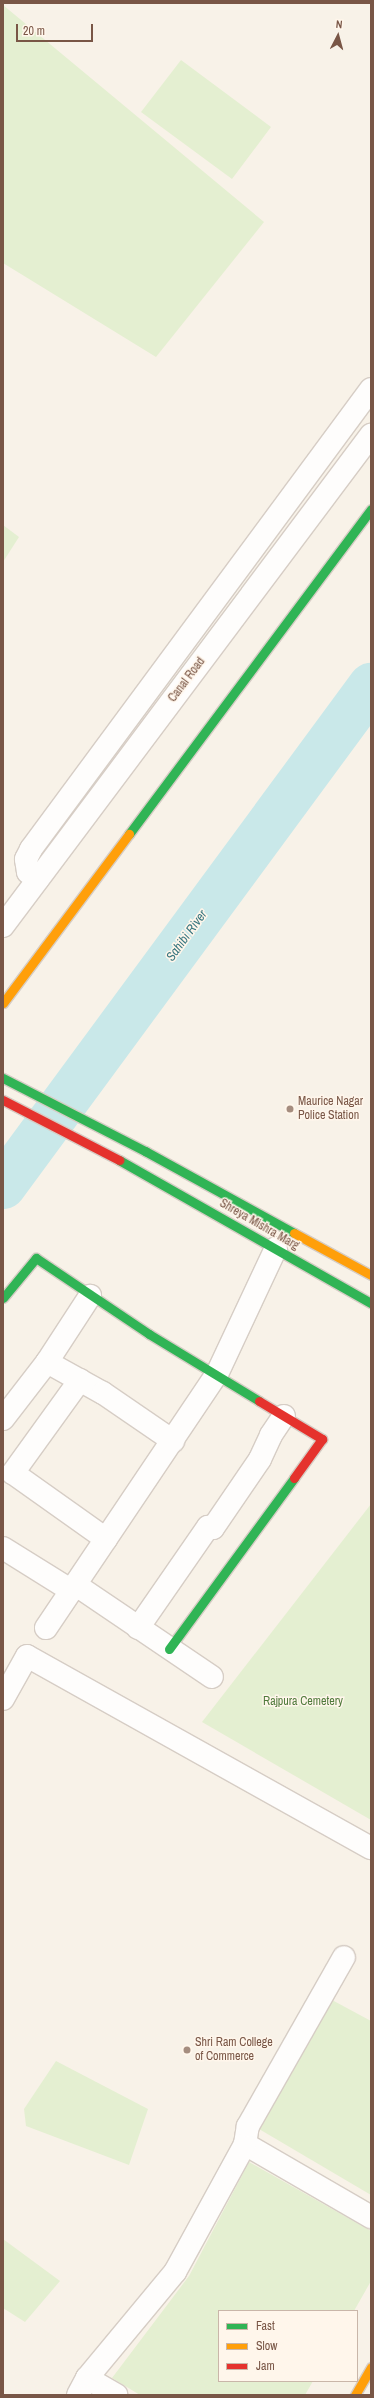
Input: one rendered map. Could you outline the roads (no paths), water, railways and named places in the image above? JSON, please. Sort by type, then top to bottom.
[{"type":"street","points":[[38,879],[28,872],[26,859],[31,850],[371,389]]},
{"type":"street","name":"Canal Road","points":[[3,926],[371,435]]},
{"type":"street","points":[[3,1003],[371,509]]},
{"type":"street","name":"Shreya Mishra Marg","points":[[3,1078],[145,1151],[371,1275]]},
{"type":"street","name":"Shreya Mishra Marg","points":[[3,1100],[134,1168],[371,1303]]},
{"type":"street","points":[[46,1628],[217,1374],[276,1248]]},
{"type":"street","points":[[3,1298],[36,1258],[90,1296],[322,1439],[168,1649]]},
{"type":"street","points":[[3,1418],[47,1362],[90,1296]]},
{"type":"street","points":[[47,1362],[103,1393],[173,1441]]},
{"type":"street","points":[[80,1380],[8,1480],[106,1539]]},
{"type":"street","points":[[138,1628],[208,1527],[213,1528],[260,1460],[271,1435],[284,1416]]},
{"type":"street","points":[[3,1548],[74,1588],[212,1677]]},
{"type":"street","points":[[3,1699],[27,1656],[371,1848]]},
{"type":"street","points":[[118,2395],[83,2386],[175,2272],[245,2144],[248,2126],[344,1957]]},
{"type":"street","points":[[245,2144],[371,2217]]},
{"type":"street","points":[[355,2395],[371,2367]]},
{"type":"waterway","name":"Sahibi River","points":[[3,1186],[371,686]]},
{"type":"place","name":"Maurice Nagar Police Station","points":[[290,1109]]},
{"type":"place","name":"Shri Ram College of Commerce","points":[[187,2050]]},
{"type":"park label","name":"Rajpura Cemetery","points":[[303,1702]]}]
